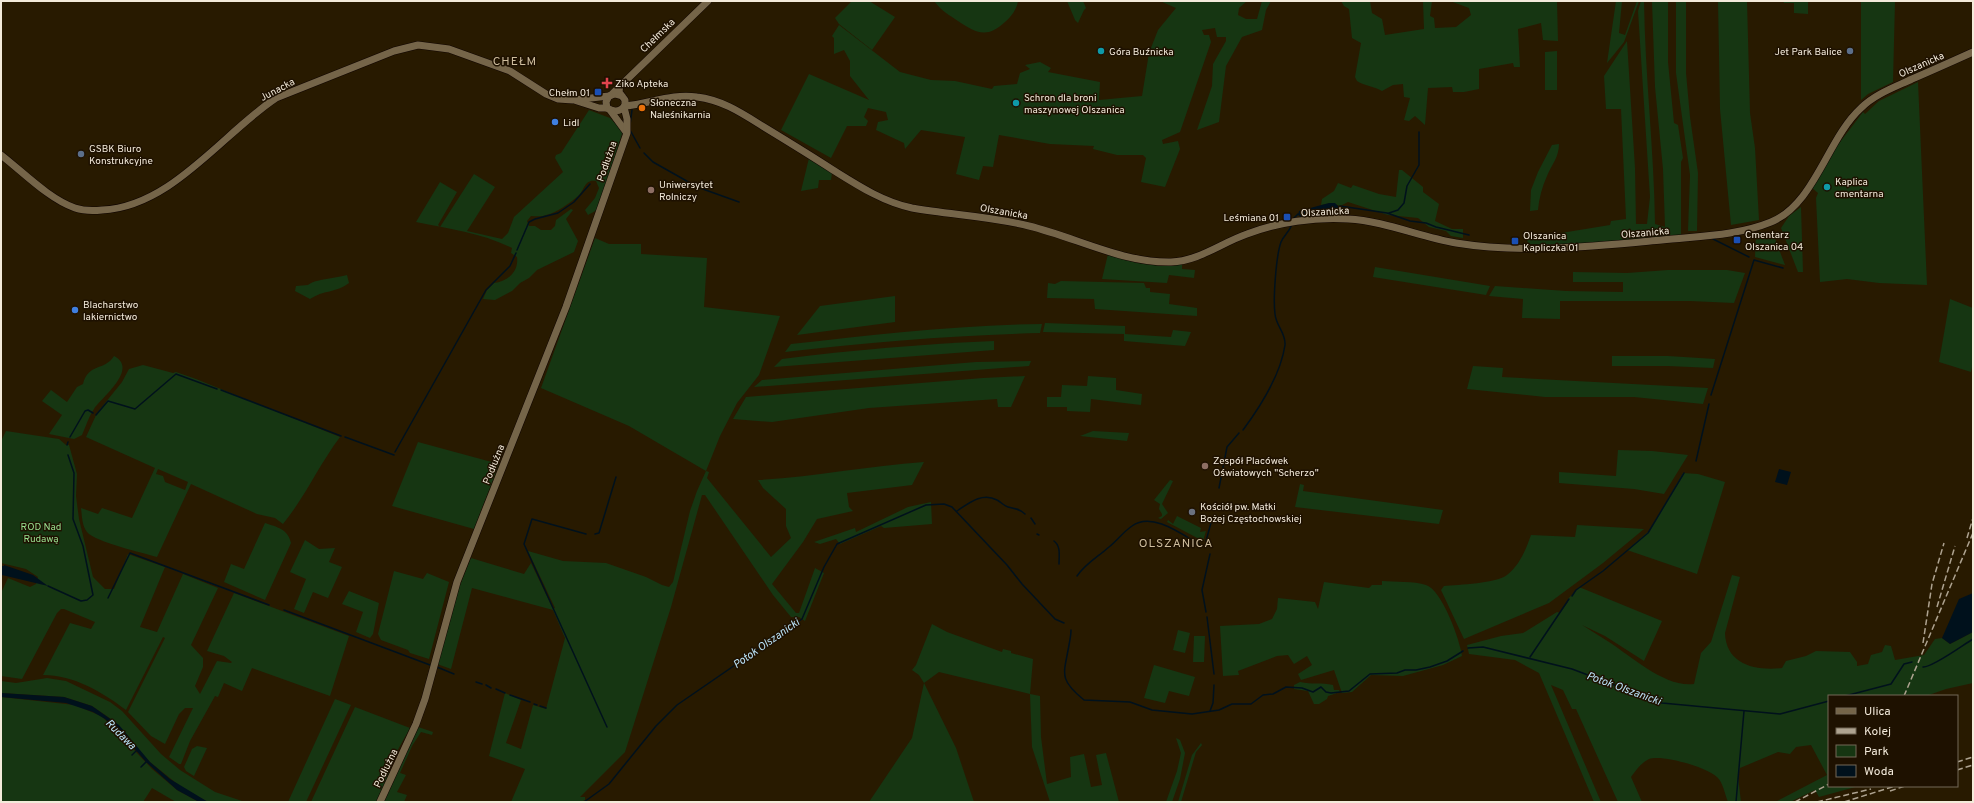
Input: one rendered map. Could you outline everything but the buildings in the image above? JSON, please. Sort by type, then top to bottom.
[{"type":"street","name":"Chełmska","points":[[610,95],[708,1]]},
{"type":"street","name":"Junacka","points":[[1,155],[57,199],[76,209],[108,210],[137,203],[166,188],[259,110],[276,98],[394,51],[413,46],[436,46],[449,49],[510,71],[554,98],[573,100]]},
{"type":"street","name":"Olszanicka","points":[[624,102],[644,102],[683,96],[701,97],[721,102],[860,186],[890,201],[912,208],[1027,225],[1138,258],[1162,262],[1187,260],[1252,232],[1292,223],[1323,219],[1355,219],[1378,223],[1446,241],[1505,247],[1597,246],[1704,236],[1744,230],[1777,219],[1794,207],[1805,192],[1845,126],[1867,102],[1889,90],[1973,52]]},
{"type":"street","points":[[620,84],[620,92],[624,102]]},
{"type":"street","points":[[573,100],[618,94],[624,102]]},
{"type":"street","points":[[609,109],[606,102],[610,95]]},
{"type":"street","points":[[573,100],[599,108],[618,111],[624,102]]},
{"type":"street","name":"Podłużna","points":[[380,802],[416,724],[456,582],[561,319],[627,133],[627,119],[624,102]]},
{"type":"street","name":"Podłużna","points":[[609,109],[627,133]]},
{"type":"green space","points":[[852,1],[869,1],[895,17],[872,50],[839,24],[835,18]]},
{"type":"green space","points":[[934,1],[1018,1],[1015,10],[998,28],[992,31],[980,32],[968,27],[946,13]]},
{"type":"green space","points":[[1067,1],[1083,1],[1086,8],[1078,23],[1075,20]]},
{"type":"green space","points":[[1160,1],[1247,1],[1239,8],[1238,15],[1246,19],[1257,19],[1262,1],[1271,1],[1266,10],[1262,30],[1242,37],[1226,66],[1219,122],[1197,130],[1212,86],[1213,64],[1226,41],[1226,37],[1217,37],[1215,28],[1202,30],[1204,35],[1209,35],[1211,42],[1180,132],[1162,140],[1163,144],[1178,141],[1180,149],[1165,187],[1141,182],[1146,158],[1143,155],[1117,155],[1093,149],[1094,146],[1050,144],[999,135],[993,167],[983,166],[979,180],[956,174],[965,137],[921,130],[905,149],[904,143],[876,130],[878,122],[888,120],[886,112],[868,108],[864,117],[868,121],[866,126],[847,126],[831,158],[781,130],[809,74],[869,100],[850,76],[850,61],[844,50],[834,54],[834,38],[832,36],[839,25],[900,72],[931,80],[955,81],[992,89],[994,86],[1017,84],[1020,73],[1030,69],[1025,65],[1040,62],[1051,68],[1048,72],[1100,82],[1099,100],[1142,96],[1149,53],[1158,30],[1176,8]]},
{"type":"green space","points":[[1341,1],[1370,1],[1372,13],[1382,19],[1385,35],[1424,29],[1423,1],[1432,1],[1430,16],[1434,18],[1435,28],[1456,27],[1471,15],[1469,8],[1450,1],[1557,1],[1558,41],[1543,40],[1541,23],[1518,29],[1520,67],[1514,67],[1513,63],[1479,69],[1479,89],[1464,92],[1453,92],[1452,87],[1428,88],[1425,125],[1415,116],[1409,121],[1404,120],[1410,98],[1404,97],[1403,84],[1393,85],[1382,91],[1357,81],[1355,77],[1361,43],[1352,38],[1349,9],[1344,6]]},
{"type":"green space","points":[[1616,1],[1622,1],[1619,33],[1625,35],[1637,1],[1639,1],[1624,42],[1607,63]]},
{"type":"green space","points":[[1641,1],[1644,1],[1655,224],[1665,227],[1663,169],[1655,87],[1652,1],[1668,1],[1668,62],[1674,123],[1678,125],[1683,158],[1681,162],[1681,236],[1561,246],[1528,244],[1527,239],[1539,235],[1561,235],[1561,233],[1610,225],[1611,221],[1626,219],[1621,109],[1606,109],[1604,76],[1627,41],[1635,168],[1636,224],[1647,224],[1650,197],[1638,11]]},
{"type":"green space","points":[[1676,1],[1686,1],[1686,73],[1690,117],[1698,173],[1697,231],[1688,231],[1690,175],[1676,73]]},
{"type":"green space","points":[[1718,1],[1747,1],[1750,113],[1755,148],[1759,220],[1731,225],[1720,109]]},
{"type":"green space","points":[[1783,1],[1808,1],[1808,14],[1794,13],[1794,3],[1784,3]]},
{"type":"green space","points":[[1861,1],[1895,1],[1893,82],[1868,94],[1861,100]]},
{"type":"green space","points":[[1557,51],[1557,90],[1545,90],[1545,52]]},
{"type":"green space","points":[[1918,82],[1927,285],[1879,283],[1847,279],[1820,282],[1816,198],[1818,193],[1811,187],[1834,150],[1863,112],[1865,114],[1879,101]]},
{"type":"green space","points":[[589,110],[610,118],[623,131],[597,210],[588,215],[585,210],[595,198],[599,188],[596,181],[592,181],[587,183],[578,196],[563,207],[544,216],[531,216],[527,221],[529,226],[535,226],[541,230],[551,230],[555,226],[556,220],[571,209],[573,210],[566,219],[578,241],[574,252],[537,270],[512,291],[495,300],[483,299],[487,290],[494,283],[503,281],[514,272],[517,257],[511,253],[512,248],[477,235],[440,227],[474,174],[495,187],[467,231],[502,239],[508,233],[514,217],[563,172],[555,158],[556,155],[561,153]]},
{"type":"green space","points":[[1559,144],[1557,157],[1542,188],[1538,210],[1530,211],[1531,190],[1538,172],[1552,145]]},
{"type":"green space","points":[[809,158],[832,173],[831,180],[819,180],[818,188],[801,191]]},
{"type":"green space","points":[[1399,170],[1402,170],[1423,187],[1423,192],[1439,204],[1435,221],[1452,229],[1463,229],[1463,238],[1451,236],[1446,231],[1429,227],[1418,218],[1388,215],[1348,202],[1340,206],[1332,203],[1321,205],[1322,199],[1334,191],[1338,183],[1351,188],[1353,185],[1379,194],[1396,197]]},
{"type":"green space","points":[[440,182],[457,192],[438,225],[440,227],[416,222]]},
{"type":"green space","points":[[1801,207],[1803,272],[1798,272],[1781,228],[1789,216]]},
{"type":"green space","points":[[1758,232],[1767,232],[1774,236],[1785,265],[1755,257],[1756,234]]},
{"type":"green space","points":[[595,238],[609,244],[641,244],[641,254],[707,258],[704,307],[780,316],[759,375],[737,403],[720,436],[706,471],[629,426],[541,388]]},
{"type":"green space","points":[[1108,254],[1154,265],[1173,266],[1182,264],[1182,269],[1195,270],[1194,278],[1169,275],[1167,283],[1102,279]]},
{"type":"green space","points":[[1375,267],[1490,286],[1486,295],[1373,277]]},
{"type":"green space","points":[[1668,270],[1727,270],[1745,273],[1734,303],[1690,301],[1560,301],[1560,319],[1522,318],[1523,299],[1489,296],[1495,286],[1566,291],[1623,292],[1623,282],[1573,282],[1573,272],[1627,273]]},
{"type":"green space","points":[[347,275],[349,283],[310,299],[295,291],[296,286],[308,285],[321,280]]},
{"type":"green space","points":[[1061,281],[1144,283],[1146,288],[1150,288],[1150,292],[1170,294],[1169,304],[1197,308],[1197,316],[1095,309],[1094,299],[1047,298],[1048,283],[1055,284]]},
{"type":"green space","points":[[895,296],[895,322],[797,335],[820,306]]},
{"type":"green space","points":[[1950,299],[1973,308],[1973,362],[1971,372],[1939,362]]},
{"type":"green space","points":[[1045,323],[1125,326],[1125,334],[1171,337],[1173,330],[1191,332],[1185,346],[1124,341],[1124,334],[1043,332]]},
{"type":"green space","points":[[1042,324],[1040,333],[976,335],[849,345],[785,352],[791,344],[947,328]]},
{"type":"green space","points":[[994,341],[994,350],[774,367],[782,359],[888,348]]},
{"type":"green space","points":[[114,356],[121,362],[123,368],[121,375],[94,409],[82,435],[74,439],[49,434],[62,415],[42,401],[51,390],[67,402],[77,387],[83,384],[85,377],[89,373],[106,364]]},
{"type":"green space","points":[[1612,356],[1668,356],[1715,359],[1713,368],[1612,366]]},
{"type":"green space","points":[[1031,361],[1029,366],[754,387],[762,380],[976,362]]},
{"type":"green space","points":[[143,365],[173,373],[176,372],[340,437],[291,514],[283,524],[275,518],[257,514],[191,484],[157,557],[99,540],[85,530],[81,508],[98,514],[102,508],[132,518],[155,468],[86,437],[97,413],[122,382],[129,369]],"holes":[[[158,469],[188,482],[185,490],[165,482],[163,476],[156,474]]]},
{"type":"green space","points":[[1473,366],[1503,368],[1502,377],[1708,388],[1703,404],[1634,397],[1545,397],[1467,389]]},
{"type":"green space","points":[[1025,376],[1011,407],[998,407],[997,399],[869,408],[772,422],[733,419],[746,397]]},
{"type":"green space","points":[[1088,376],[1116,378],[1116,390],[1142,394],[1141,405],[1091,399],[1090,412],[1067,411],[1067,407],[1047,407],[1047,397],[1061,397],[1062,385],[1087,386]]},
{"type":"green space","name":"ROD Nad Rudawą","points":[[6,431],[59,439],[66,445],[69,445],[77,474],[76,496],[79,519],[93,577],[105,589],[114,589],[128,554],[165,567],[140,627],[157,632],[183,574],[218,588],[191,645],[203,658],[203,667],[195,686],[200,694],[217,661],[232,662],[224,656],[207,651],[234,593],[349,636],[330,696],[252,668],[242,691],[224,683],[218,697],[215,696],[190,741],[181,764],[179,764],[169,757],[193,708],[185,708],[179,714],[165,744],[151,736],[128,712],[165,638],[163,637],[126,710],[97,691],[77,681],[43,675],[70,623],[91,629],[95,622],[64,609],[61,609],[57,613],[22,679],[1,676],[1,593],[8,578],[30,587],[36,584],[38,577],[26,569],[1,563],[1,441]]},
{"type":"green space","points":[[1093,431],[1129,433],[1127,441],[1080,436]]},
{"type":"green space","points":[[418,442],[499,464],[474,529],[392,506]]},
{"type":"green space","points":[[1618,450],[1652,451],[1688,455],[1664,494],[1634,489],[1559,483],[1559,472],[1616,476]]},
{"type":"green space","points":[[924,462],[912,485],[847,493],[849,507],[853,511],[817,519],[803,542],[772,584],[796,613],[799,613],[815,568],[824,573],[805,621],[799,617],[791,617],[773,595],[705,495],[702,495],[671,607],[625,752],[580,797],[585,797],[585,800],[581,802],[511,802],[525,769],[489,756],[505,693],[521,700],[506,743],[521,749],[533,705],[546,709],[565,638],[553,610],[472,588],[451,669],[437,664],[460,585],[471,558],[524,574],[531,563],[553,609],[555,608],[528,551],[563,561],[606,563],[669,587],[673,582],[690,511],[706,471],[709,472],[707,478],[771,557],[791,538],[786,526],[786,509],[763,488],[758,480]]},
{"type":"green space","points":[[1683,473],[1698,474],[1725,482],[1697,574],[1627,550],[1649,531]]},
{"type":"green space","points":[[1170,480],[1173,481],[1162,504],[1168,513],[1161,519],[1158,518],[1162,516],[1159,509],[1160,504],[1154,500]]},
{"type":"green space","points":[[1300,484],[1304,485],[1303,491],[1443,510],[1439,524],[1295,507]]},
{"type":"green space","points":[[931,502],[932,524],[884,528],[881,526],[840,544],[836,539],[820,544],[814,542],[855,528],[856,532],[908,507]]},
{"type":"green space","points":[[1177,516],[1201,528],[1200,532],[1206,531],[1203,541],[1167,522],[1168,520],[1173,524]]},
{"type":"green space","points":[[265,523],[278,527],[285,532],[290,538],[291,543],[265,600],[224,582],[231,564],[244,569]]},
{"type":"green space","points":[[1577,525],[1644,529],[1603,563],[1549,603],[1464,639],[1441,590],[1444,586],[1477,583],[1502,578],[1512,571],[1519,562],[1531,535],[1575,537]]},
{"type":"green space","points":[[305,540],[319,549],[335,548],[329,562],[342,567],[328,598],[313,592],[304,613],[294,609],[306,579],[290,572]]},
{"type":"green space","points":[[394,571],[423,579],[427,573],[449,582],[429,659],[410,653],[408,650],[381,640],[378,634]]},
{"type":"green space","points":[[1732,575],[1740,577],[1725,633],[1727,644],[1731,652],[1744,664],[1762,668],[1782,668],[1786,661],[1806,656],[1816,651],[1850,652],[1857,662],[1857,666],[1868,664],[1871,655],[1882,652],[1885,645],[1891,646],[1895,660],[1924,655],[1935,639],[1942,638],[1950,644],[1973,632],[1973,683],[1946,689],[1929,695],[1828,695],[1828,787],[1855,787],[1819,797],[1815,790],[1790,802],[1775,802],[1827,775],[1811,745],[1796,747],[1790,754],[1778,752],[1740,768],[1738,776],[1741,802],[1728,802],[1719,779],[1704,769],[1684,762],[1664,758],[1655,758],[1649,759],[1637,769],[1631,777],[1642,802],[1618,802],[1576,709],[1572,709],[1563,690],[1551,685],[1601,802],[1594,802],[1539,673],[1515,660],[1469,654],[1467,645],[1501,636],[1523,633],[1557,612],[1560,613],[1568,602],[1568,599],[1579,587],[1662,621],[1644,661],[1605,636],[1582,625],[1650,670],[1672,681],[1683,684],[1694,684],[1701,653],[1711,642]]},
{"type":"green space","points":[[1382,581],[1416,583],[1426,585],[1432,589],[1444,605],[1449,616],[1458,639],[1462,656],[1443,665],[1403,676],[1371,675],[1352,692],[1342,693],[1334,670],[1301,680],[1298,674],[1312,665],[1307,656],[1294,664],[1288,655],[1277,656],[1238,671],[1239,675],[1223,676],[1220,626],[1259,624],[1272,619],[1277,609],[1278,598],[1315,602],[1318,609],[1324,582],[1369,588],[1372,585],[1382,585]]},
{"type":"green space","points":[[349,591],[379,603],[373,634],[370,638],[356,632],[363,612],[342,604]]},
{"type":"green space","points":[[932,624],[947,632],[1002,652],[1003,649],[1011,651],[1011,653],[1033,659],[1030,694],[939,672],[924,683],[919,675],[912,670],[916,665]]},
{"type":"green space","points":[[1178,630],[1190,633],[1185,653],[1173,650]]},
{"type":"green space","points":[[1194,636],[1205,636],[1204,662],[1193,662]]},
{"type":"green space","points":[[1154,665],[1195,677],[1189,696],[1169,691],[1165,703],[1144,698]]},
{"type":"green space","points":[[47,678],[66,681],[110,702],[122,711],[161,754],[180,770],[215,792],[245,802],[208,802],[181,787],[150,762],[111,719],[92,706],[64,697],[1,693],[1,681],[16,683]]},
{"type":"green space","points":[[1300,682],[1333,685],[1334,690],[1339,690],[1340,692],[1328,696],[1327,699],[1319,704],[1314,704],[1308,691],[1294,689],[1294,685]]},
{"type":"green space","points":[[924,683],[956,748],[974,802],[869,802],[912,738]]},
{"type":"green space","points":[[1030,694],[1040,696],[1041,737],[1047,784],[1071,777],[1070,757],[1084,754],[1091,787],[1102,785],[1096,755],[1106,753],[1119,802],[1050,802],[1032,747]]},
{"type":"green space","points":[[1,697],[75,705],[101,716],[127,740],[152,769],[177,790],[199,802],[176,802],[152,788],[143,802],[1,802]]},
{"type":"green space","points":[[335,699],[351,705],[306,802],[288,802]]},
{"type":"green space","points":[[355,707],[410,728],[386,771],[390,773],[377,802],[311,802]]},
{"type":"green space","points":[[418,727],[433,732],[432,735],[421,732],[412,746],[400,773],[406,775],[397,792],[407,795],[404,802],[383,802]]},
{"type":"green space","points":[[1176,738],[1180,740],[1185,753],[1180,779],[1172,802],[1166,802],[1177,771],[1181,753]]},
{"type":"green space","points":[[1201,743],[1202,745],[1196,752],[1181,802],[1178,802],[1192,755]]},
{"type":"green space","points":[[197,746],[207,748],[194,776],[186,771],[184,767],[192,749]]},
{"type":"water","points":[[1329,203],[1335,203],[1339,207],[1301,217],[1298,215],[1299,211]]},
{"type":"water","points":[[1779,469],[1791,472],[1787,485],[1775,482]]},
{"type":"water","points":[[4,565],[33,575],[48,586],[2,575],[1,566]]},
{"type":"water","points":[[1973,593],[1973,632],[1950,644],[1942,638],[1959,599]]},
{"type":"water","name":"Rudawa","points":[[1,693],[64,697],[92,706],[119,725],[150,762],[170,779],[208,802],[199,802],[177,790],[146,762],[127,740],[105,719],[93,712],[66,703],[1,697]]},
{"type":"waterway","points":[[630,125],[632,110]]},
{"type":"waterway","points":[[630,130],[640,148]]},
{"type":"waterway","points":[[1389,213],[1398,210],[1404,203],[1407,186],[1419,165],[1419,132]]},
{"type":"waterway","points":[[644,153],[653,162],[692,184]]},
{"type":"waterway","points":[[517,250],[529,222],[558,213],[574,202],[590,184]]},
{"type":"waterway","points":[[700,188],[739,202]]},
{"type":"waterway","points":[[1340,206],[1387,213],[1410,221],[1426,223],[1469,235]]},
{"type":"waterway","points":[[1294,218],[1298,214]]},
{"type":"waterway","points":[[1243,430],[1269,389],[1283,356],[1285,341],[1275,314],[1275,278],[1279,248],[1292,224]]},
{"type":"waterway","points":[[1713,239],[1749,257]]},
{"type":"waterway","points":[[395,452],[486,290],[510,266],[516,253]]},
{"type":"waterway","points":[[1711,395],[1754,260],[1783,268]]},
{"type":"waterway","points":[[96,415],[108,401],[135,409],[176,374],[217,389]]},
{"type":"waterway","points":[[221,390],[341,436]]},
{"type":"waterway","points":[[1696,461],[1709,404]]},
{"type":"waterway","points":[[70,437],[85,411],[88,410],[93,413]]},
{"type":"waterway","points":[[1219,488],[1227,447],[1239,433]]},
{"type":"waterway","points":[[345,437],[394,455]]},
{"type":"waterway","points":[[48,586],[81,601],[87,600],[93,595],[83,546],[73,519],[74,473],[68,455]]},
{"type":"waterway","points":[[1572,596],[1576,590],[1603,571],[1648,533],[1684,473]]},
{"type":"waterway","points":[[595,534],[599,533],[616,477]]},
{"type":"waterway","points":[[957,511],[976,500],[986,497],[997,500],[1025,514]]},
{"type":"waterway","name":"Potok Olszanicki","points":[[584,802],[609,784],[656,726],[677,705],[802,619],[824,567],[837,544],[926,505],[944,504],[952,507],[1007,565],[1022,584],[1055,619],[1064,623]]},
{"type":"waterway","points":[[1031,518],[1035,524]]},
{"type":"waterway","points":[[586,534],[532,519],[524,544],[607,727]]},
{"type":"waterway","points":[[1206,541],[1212,519]]},
{"type":"waterway","points":[[1077,576],[1088,564],[1112,545],[1129,528],[1140,522],[1149,521],[1159,523],[1177,531],[1202,546]]},
{"type":"waterway","points":[[1054,541],[1059,548],[1059,564]]},
{"type":"waterway","points":[[108,598],[130,553],[269,605]]},
{"type":"waterway","points":[[1206,612],[1202,590],[1210,554]]},
{"type":"waterway","points":[[1530,657],[1569,599]]},
{"type":"waterway","points":[[284,610],[430,665]]},
{"type":"waterway","points":[[1207,617],[1214,674]]},
{"type":"waterway","name":"Potok Olszanicki","points":[[1071,630],[1065,676],[1070,687],[1084,700],[1130,702],[1152,710],[1192,714],[1219,710],[1232,704],[1251,704],[1263,695],[1273,694],[1286,687],[1302,688],[1313,692],[1321,687],[1326,692],[1331,693],[1349,691],[1370,674],[1397,673],[1405,670],[1416,670],[1430,667],[1447,661],[1463,651]]},
{"type":"waterway","name":"Potok Olszanicki","points":[[1923,667],[1933,664],[1973,639]]},
{"type":"waterway","name":"Potok Olszanicki","points":[[1468,648],[1483,647],[1572,669],[1662,703],[1780,714],[1828,701]]},
{"type":"waterway","name":"Potok Olszanicki","points":[[1849,695],[1891,684],[1904,664],[1912,662]]},
{"type":"waterway","points":[[437,667],[454,674]]},
{"type":"waterway","points":[[476,682],[482,684]]},
{"type":"waterway","points":[[486,685],[491,688]]},
{"type":"waterway","points":[[1210,711],[1213,703],[1214,685]]},
{"type":"waterway","points":[[496,689],[505,693]]},
{"type":"waterway","points":[[510,695],[530,702]]},
{"type":"waterway","points":[[540,706],[546,708]]},
{"type":"waterway","points":[[1736,802],[1744,711]]},
{"type":"waterway","name":"Rudawa","points":[[132,755],[136,751]]},
{"type":"waterway","points":[[141,767],[147,761]]},
{"type":"railway","points":[[1967,538],[1973,518]]},
{"type":"railway","points":[[1904,695],[1973,533]]},
{"type":"railway","points":[[1923,643],[1932,584],[1944,543]]},
{"type":"railway","points":[[1937,607],[1955,546]]},
{"type":"railway","points":[[1958,762],[1973,757]]},
{"type":"railway","points":[[1958,770],[1973,765]]},
{"type":"railway","points":[[1795,802],[1828,785]]},
{"type":"railway","points":[[1844,802],[1892,787]]},
{"type":"railway","points":[[1890,791],[1902,787]]},
{"type":"railway","points":[[1817,802],[1871,789]]},
{"type":"place","name":"Góra Buźnicka","points":[[1101,51]]},
{"type":"place","name":"Jet Park Balice","points":[[1850,51]]},
{"type":"place","name":"Ziko Apteka","points":[[607,83]]},
{"type":"place","name":"Chełm 01","points":[[598,92]]},
{"type":"place","name":"Schron dla broni maszynowej Olszanica","points":[[1016,103]]},
{"type":"place","name":"Słoneczna Naleśnikarnia","points":[[642,108]]},
{"type":"place","name":"Lidl","points":[[555,122]]},
{"type":"place","name":"GSBK Biuro Konstrukcyjne","points":[[81,154]]},
{"type":"place","name":"Kaplica cmentarna","points":[[1827,187]]},
{"type":"place","name":"Uniwersytet Rolniczy","points":[[651,190]]},
{"type":"place","name":"Leśmiana 01","points":[[1287,217]]},
{"type":"place","name":"Cmentarz Olszanica 04","points":[[1737,240]]},
{"type":"place","name":"Olszanica Kapliczka 01","points":[[1515,241]]},
{"type":"place","name":"Blacharstwo lakiernictwo","points":[[75,310]]},
{"type":"place","name":"Zespół Placówek Oświatowych \"Scherzo\"","points":[[1205,466]]},
{"type":"place","name":"Kościół pw. Matki Bożej Częstochowskiej","points":[[1192,512]]},
{"type":"district","name":"CHEŁM","points":[[515,61]]},
{"type":"district","name":"OLSZANICA","points":[[1176,543]]}]
